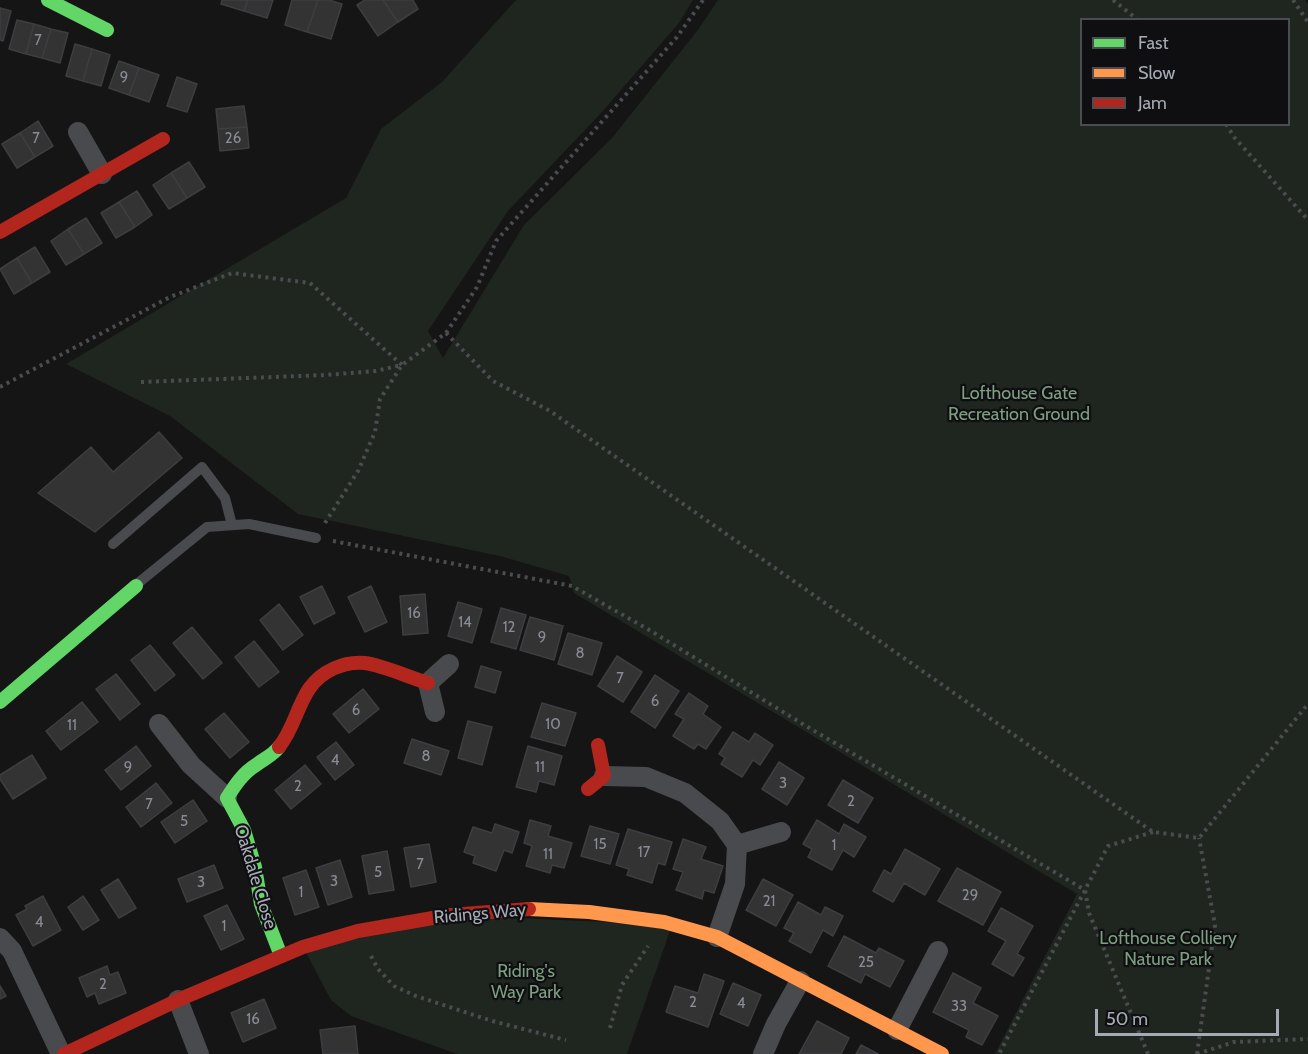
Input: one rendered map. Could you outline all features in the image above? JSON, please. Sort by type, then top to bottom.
[{"type":"street","points":[[48,0],[107,30]]},
{"type":"street","points":[[78,132],[102,174]]},
{"type":"street","points":[[0,232],[164,139]]},
{"type":"street","points":[[0,702],[136,586]]},
{"type":"street","points":[[227,798],[238,780],[255,765],[272,756],[287,737],[308,690],[321,674],[339,666],[365,663],[428,683]]},
{"type":"street","points":[[428,683],[449,664]]},
{"type":"street","points":[[428,683],[435,712]]},
{"type":"street","name":"Oakdale Close","points":[[159,724],[191,765],[227,798],[244,830],[255,867],[261,904],[281,956]]},
{"type":"street","points":[[598,745],[604,776]]},
{"type":"street","points":[[588,789],[604,776],[646,777],[685,793],[720,821],[737,845],[735,884],[717,937]]},
{"type":"street","points":[[737,845],[781,832]]},
{"type":"street","name":"Ridings Way","points":[[62,1054],[178,1000],[303,947],[357,931],[450,915],[521,909],[589,912],[664,922],[717,937],[942,1054]]},
{"type":"street","points":[[0,938],[12,951],[62,1054]]},
{"type":"street","points":[[897,1030],[938,951]]},
{"type":"street","points":[[763,1054],[776,1024],[800,981]]},
{"type":"street","points":[[178,1000],[199,1054]]},
{"type":"lane","points":[[113,544],[202,467],[225,498],[232,525]]},
{"type":"lane","points":[[136,586],[207,527],[249,524],[316,538]]},
{"type":"path","points":[[703,0],[677,37],[496,241],[477,287],[446,333],[402,365],[380,399],[375,432],[357,471],[316,538],[572,586],[1085,890],[1089,913],[1148,1054]]},
{"type":"path","points":[[1113,0],[1136,18]]},
{"type":"path","points":[[1293,0],[1308,22]]},
{"type":"path","points":[[1227,126],[1234,137],[1308,220]]},
{"type":"path","points":[[0,387],[170,297],[232,273],[310,284],[402,365]]},
{"type":"path","points":[[446,333],[493,381],[550,411],[1153,832]]},
{"type":"path","points":[[141,382],[326,375],[402,365]]},
{"type":"path","points":[[1308,704],[1199,838],[1215,925],[1197,1054],[1234,1042],[1308,1039]]},
{"type":"path","points":[[999,1054],[1108,846],[1153,832],[1199,838]]},
{"type":"path","points":[[610,1028],[622,985],[664,922]]},
{"type":"path","points":[[357,931],[378,969],[394,986],[444,1006],[566,1040]]},
{"type":"green space","name":"Lofthouse Gate Recreation Ground","points":[[516,0],[693,0],[679,23],[602,112],[508,211],[428,331],[443,358],[524,225],[612,138],[697,31],[718,0],[1305,0],[1308,4],[1308,1054],[995,1054],[1077,894],[574,593],[569,576],[500,556],[298,514],[170,416],[66,364],[346,198],[381,129],[442,82]]},
{"type":"green space","name":"Riding's Way Park","points":[[450,915],[672,925],[627,1054],[457,1054],[351,1016],[331,1000],[303,947]]},
{"type":"building","points":[[222,0],[248,0],[244,11],[221,4]]},
{"type":"building","points":[[248,0],[273,0],[267,18],[244,11]]},
{"type":"building","points":[[292,0],[318,0],[307,32],[285,25]]},
{"type":"building","points":[[318,0],[329,0],[342,4],[331,39],[307,32]]},
{"type":"building","points":[[365,0],[383,0],[398,22],[378,36],[357,5]]},
{"type":"building","points":[[383,0],[413,0],[418,9],[398,22]]},
{"type":"building","points":[[0,8],[11,11],[3,41],[0,40]]},
{"type":"building","points":[[17,20],[34,24],[26,54],[9,49]]},
{"type":"building","points":[[34,24],[51,29],[42,58],[26,54]]},
{"type":"building","points":[[51,29],[68,33],[60,63],[42,58]]},
{"type":"building","points":[[75,44],[92,49],[83,81],[66,76]]},
{"type":"building","points":[[92,49],[110,55],[101,86],[83,81]]},
{"type":"building","points":[[119,61],[139,68],[129,95],[109,88]]},
{"type":"building","points":[[139,68],[159,75],[149,102],[129,95]]},
{"type":"building","points":[[177,77],[197,84],[187,112],[167,106]]},
{"type":"building","points":[[244,106],[247,127],[218,129],[216,109]]},
{"type":"building","points":[[38,121],[53,146],[35,157],[20,133]]},
{"type":"building","points":[[247,127],[249,148],[220,151],[218,129]]},
{"type":"building","points":[[20,133],[35,157],[17,168],[2,144]]},
{"type":"building","points":[[189,162],[205,187],[187,198],[171,173]]},
{"type":"building","points":[[171,173],[187,198],[169,209],[153,185]]},
{"type":"building","points":[[137,191],[152,215],[135,227],[119,202]]},
{"type":"building","points":[[119,202],[135,227],[116,238],[101,213]]},
{"type":"building","points":[[86,218],[102,243],[84,254],[68,229]]},
{"type":"building","points":[[68,229],[84,254],[66,265],[51,241]]},
{"type":"building","points":[[35,247],[50,272],[32,283],[17,258]]},
{"type":"building","points":[[17,258],[32,283],[14,294],[0,269]]},
{"type":"building","points":[[159,432],[182,458],[95,532],[38,493],[91,447],[113,472]]},
{"type":"building","points":[[322,586],[335,613],[314,624],[300,597]]},
{"type":"building","points":[[371,586],[387,622],[365,632],[348,597]]},
{"type":"building","points":[[425,594],[428,633],[403,635],[400,596]]},
{"type":"building","points":[[458,602],[482,609],[472,643],[448,636]]},
{"type":"building","points":[[279,604],[303,635],[283,650],[260,620]]},
{"type":"building","points":[[501,608],[526,615],[516,649],[491,642]]},
{"type":"building","points":[[530,617],[563,626],[554,660],[520,650]]},
{"type":"building","points":[[192,627],[222,663],[203,679],[173,643]]},
{"type":"building","points":[[568,633],[602,643],[592,675],[558,664]]},
{"type":"building","points":[[254,641],[279,672],[259,687],[235,657]]},
{"type":"building","points":[[150,645],[175,675],[155,691],[131,660]]},
{"type":"building","points":[[617,656],[642,672],[623,702],[598,686]]},
{"type":"building","points":[[481,666],[501,672],[495,693],[475,687]]},
{"type":"building","points":[[116,674],[140,704],[120,720],[96,689]]},
{"type":"building","points":[[655,675],[679,691],[655,728],[631,712]]},
{"type":"building","points":[[363,689],[379,709],[349,733],[333,714]]},
{"type":"building","points":[[689,693],[708,706],[703,714],[721,727],[706,749],[698,744],[694,749],[673,736],[684,719],[675,714]]},
{"type":"building","points":[[82,702],[98,722],[61,750],[46,731]]},
{"type":"building","points":[[542,703],[576,713],[565,746],[531,737]]},
{"type":"building","points":[[224,713],[249,742],[230,758],[205,729]]},
{"type":"building","points":[[468,721],[492,727],[482,765],[458,758]]},
{"type":"building","points":[[733,732],[749,742],[755,733],[773,745],[760,765],[753,760],[742,777],[721,764],[725,758],[719,754]]},
{"type":"building","points":[[412,739],[449,751],[441,775],[404,763]]},
{"type":"building","points":[[336,742],[354,765],[335,780],[317,757]]},
{"type":"building","points":[[136,746],[151,766],[121,790],[105,770]]},
{"type":"building","points":[[528,746],[562,756],[554,785],[539,781],[536,792],[516,787]]},
{"type":"building","points":[[32,755],[46,778],[13,799],[0,779],[0,775]]},
{"type":"building","points":[[779,762],[804,778],[787,805],[762,789]]},
{"type":"building","points":[[305,765],[321,784],[291,809],[275,790]]},
{"type":"building","points":[[843,780],[873,798],[858,823],[828,805]]},
{"type":"building","points":[[156,783],[172,803],[141,827],[126,807]]},
{"type":"building","points":[[193,800],[207,821],[175,843],[161,822]]},
{"type":"building","points":[[530,820],[551,826],[548,836],[572,843],[564,868],[552,865],[550,873],[526,866],[532,846],[524,843]]},
{"type":"building","points":[[817,820],[839,834],[844,824],[866,837],[854,857],[843,850],[832,870],[808,857],[812,849],[803,844]]},
{"type":"building","points":[[495,824],[519,832],[512,853],[504,850],[496,871],[473,863],[475,856],[464,852],[473,827],[492,833]]},
{"type":"building","points":[[590,826],[619,834],[610,864],[581,856]]},
{"type":"building","points":[[628,829],[672,842],[665,865],[658,863],[652,883],[627,875],[629,869],[616,865]]},
{"type":"building","points":[[683,839],[706,847],[701,859],[723,866],[714,893],[704,890],[702,899],[676,890],[683,872],[673,869]]},
{"type":"building","points":[[429,844],[436,882],[411,887],[404,848]]},
{"type":"building","points":[[905,849],[940,869],[925,895],[904,883],[893,902],[873,891],[884,870],[891,874]]},
{"type":"building","points":[[387,851],[394,890],[369,894],[362,856]]},
{"type":"building","points":[[340,860],[352,897],[328,905],[316,868]]},
{"type":"building","points":[[214,865],[223,888],[187,902],[178,879]]},
{"type":"building","points":[[957,868],[1001,892],[983,925],[938,901]]},
{"type":"building","points":[[306,870],[319,907],[295,915],[283,878]]},
{"type":"building","points":[[118,879],[136,908],[119,918],[101,890]]},
{"type":"building","points":[[763,879],[793,895],[776,926],[746,910]]},
{"type":"building","points":[[43,896],[61,930],[33,946],[16,915],[27,909],[25,906]]},
{"type":"building","points":[[83,896],[99,920],[83,930],[68,907]]},
{"type":"building","points":[[798,902],[821,915],[825,907],[843,916],[833,936],[823,930],[811,953],[789,941],[794,933],[784,928]]},
{"type":"building","points":[[227,905],[244,939],[221,950],[204,916]]},
{"type":"building","points":[[1001,908],[1033,926],[1017,954],[1024,958],[1013,976],[992,964],[1006,941],[988,931]]},
{"type":"building","points":[[844,936],[876,953],[879,948],[904,961],[890,987],[865,974],[861,983],[828,966]]},
{"type":"building","points":[[107,966],[110,975],[118,972],[126,993],[99,1004],[95,993],[87,997],[79,978]]},
{"type":"building","points":[[953,973],[981,988],[973,1003],[998,1016],[982,1045],[966,1037],[969,1030],[933,1012]]},
{"type":"building","points":[[704,974],[724,981],[708,1027],[666,1012],[675,986],[698,993]]},
{"type":"building","points":[[733,983],[761,995],[748,1026],[720,1014]]},
{"type":"building","points":[[0,986],[6,996],[0,999]]},
{"type":"building","points":[[264,999],[276,1028],[243,1042],[231,1013]]},
{"type":"building","points":[[817,1021],[849,1038],[841,1054],[799,1054]]},
{"type":"building","points":[[355,1026],[358,1054],[323,1054],[320,1030]]},
{"type":"building","points":[[861,1045],[878,1054],[856,1054]]},
{"type":"traffic: fast","points":[[48,0],[107,30]]},
{"type":"traffic: fast","points":[[0,702],[136,586]]},
{"type":"traffic: fast","points":[[279,747],[247,772],[227,798],[244,830],[255,867],[261,904],[281,956]]},
{"type":"traffic: slow","points":[[529,909],[589,912],[664,922],[717,937],[942,1054]]},
{"type":"traffic: jam","points":[[0,232],[163,139]]},
{"type":"traffic: jam","points":[[279,747],[309,689],[320,677],[334,668],[357,663],[372,664],[428,683]]},
{"type":"traffic: jam","points":[[588,789],[604,776],[598,745]]},
{"type":"traffic: jam","points":[[64,1054],[178,1000],[303,947],[358,931],[450,915],[529,909]]},
{"type":"park label","name":"Lofthouse Colliery Nature Park","points":[[1168,949]]}]
